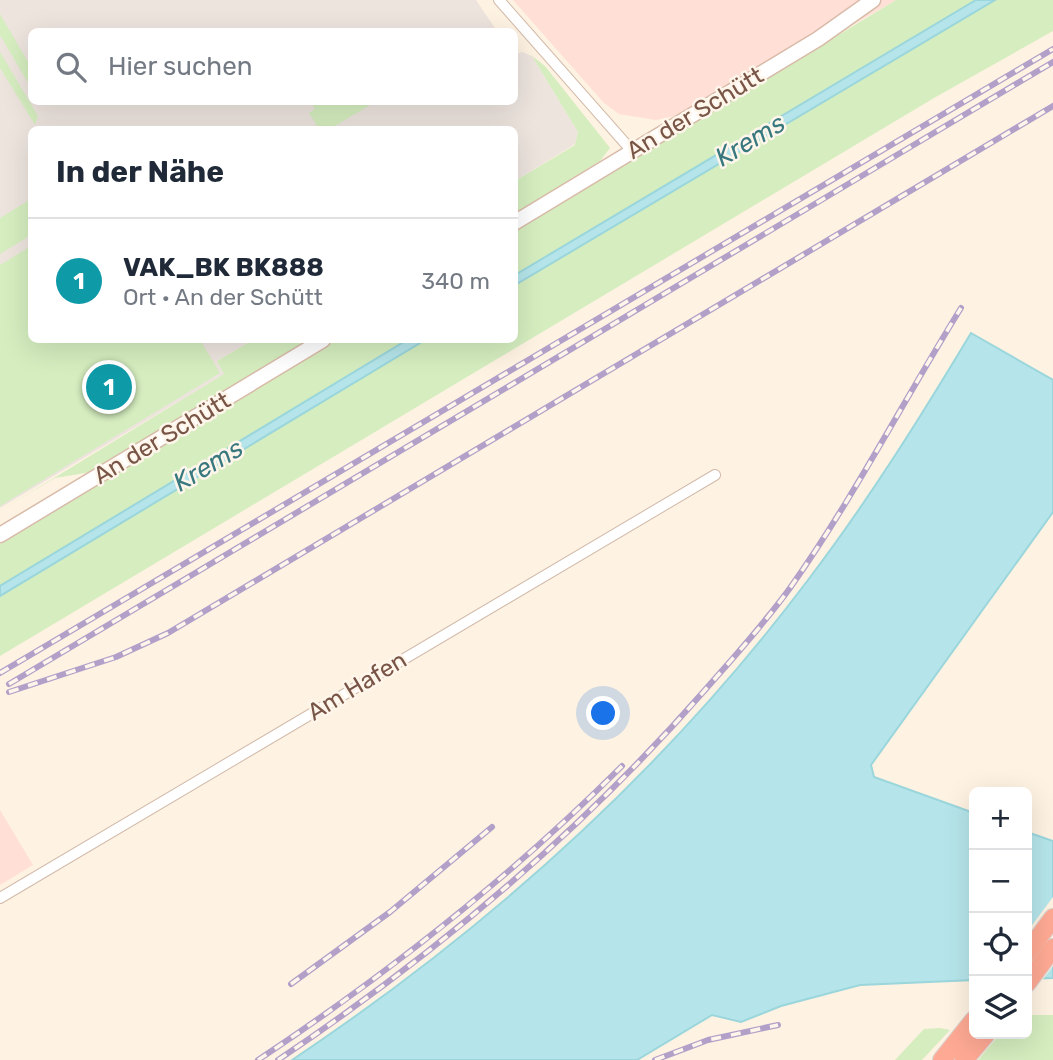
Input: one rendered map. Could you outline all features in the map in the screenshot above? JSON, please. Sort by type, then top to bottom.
[{"type":"highway","points":[[1032,946],[1053,918]]},
{"type":"highway","points":[[1032,976],[1053,948]]},
{"type":"highway","points":[[943,1059],[969,1026]]},
{"type":"highway","points":[[964,1060],[982,1039]]},
{"type":"street","points":[[499,0],[632,151]]},
{"type":"street","name":"An der Schütt","points":[[518,221],[818,39],[873,0]]},
{"type":"street","name":"An der Schütt","points":[[0,535],[318,343]]},
{"type":"street","name":"Am Hafen","points":[[0,898],[715,475]]},
{"type":"shaded area","points":[[0,0],[476,0],[495,28],[28,28],[28,105],[518,105],[518,53],[532,56],[578,132],[575,144],[518,179],[518,126],[28,126],[28,343],[248,343],[217,361],[225,374],[0,508]]},
{"type":"shaded area","points":[[513,0],[896,0],[849,27],[841,17],[675,116],[656,120],[619,114],[604,103]]},
{"type":"shaded area","points":[[0,810],[33,865],[0,885]]},
{"type":"green space","points":[[896,0],[976,0],[518,273],[518,229]]},
{"type":"green space","points":[[995,0],[1053,0],[1053,31],[934,98],[0,656],[0,596],[420,343],[518,343],[518,283]]},
{"type":"green space","points":[[0,14],[28,62],[28,83],[0,35]]},
{"type":"green space","points":[[0,52],[28,99],[28,105],[31,105],[38,116],[35,125],[0,68]]},
{"type":"green space","points":[[532,56],[545,66],[610,148],[600,161],[518,212],[518,179],[575,145],[578,132]]},
{"type":"green space","points":[[313,105],[370,105],[335,126],[317,126],[309,113],[315,109]]},
{"type":"green space","points":[[28,201],[28,237],[0,254],[0,218]]},
{"type":"green space","points":[[28,248],[28,343],[202,343],[220,373],[0,506],[0,265]]},
{"type":"green space","points":[[248,343],[304,343],[91,472],[55,478],[0,511],[224,374],[217,361]]},
{"type":"green space","points":[[331,343],[402,343],[0,586],[0,544]]},
{"type":"green space","points":[[1032,1015],[1053,1015],[1053,1060],[978,1060],[996,1039],[1032,1039]]},
{"type":"green space","points":[[924,1029],[950,1030],[922,1060],[895,1060]]},
{"type":"water","name":"Krems","points":[[976,0],[995,0],[518,283],[518,273]]},
{"type":"water","points":[[971,333],[1053,380],[1053,512],[871,765],[874,777],[969,811],[969,980],[860,985],[781,1006],[741,1022],[712,1015],[637,1060],[292,1060],[365,1010],[504,900],[570,842],[634,780],[753,650],[808,580],[852,520]]},
{"type":"water","name":"Krems","points":[[402,343],[420,343],[0,596],[0,586]]},
{"type":"water","points":[[1032,834],[1053,841],[1053,978],[1032,979]]},
{"type":"pier","points":[[1053,897],[1053,966],[1041,982],[1032,982],[1032,925]]},
{"type":"railway","points":[[0,673],[1053,49]]},
{"type":"railway","points":[[9,684],[1053,62]]},
{"type":"railway","points":[[9,692],[116,657],[168,633],[1053,106]]},
{"type":"railway","points":[[278,1060],[394,978],[504,889],[557,842],[657,743],[749,640],[790,588],[857,485],[961,308]]},
{"type":"railway","points":[[258,1060],[355,993],[448,922],[537,847],[622,766]]},
{"type":"railway","points":[[291,984],[390,912],[492,827]]},
{"type":"railway","points":[[655,1060],[708,1040],[778,1025]]},
{"type":"place","name":"VAK_BK BK888","points":[[109,387]]}]
